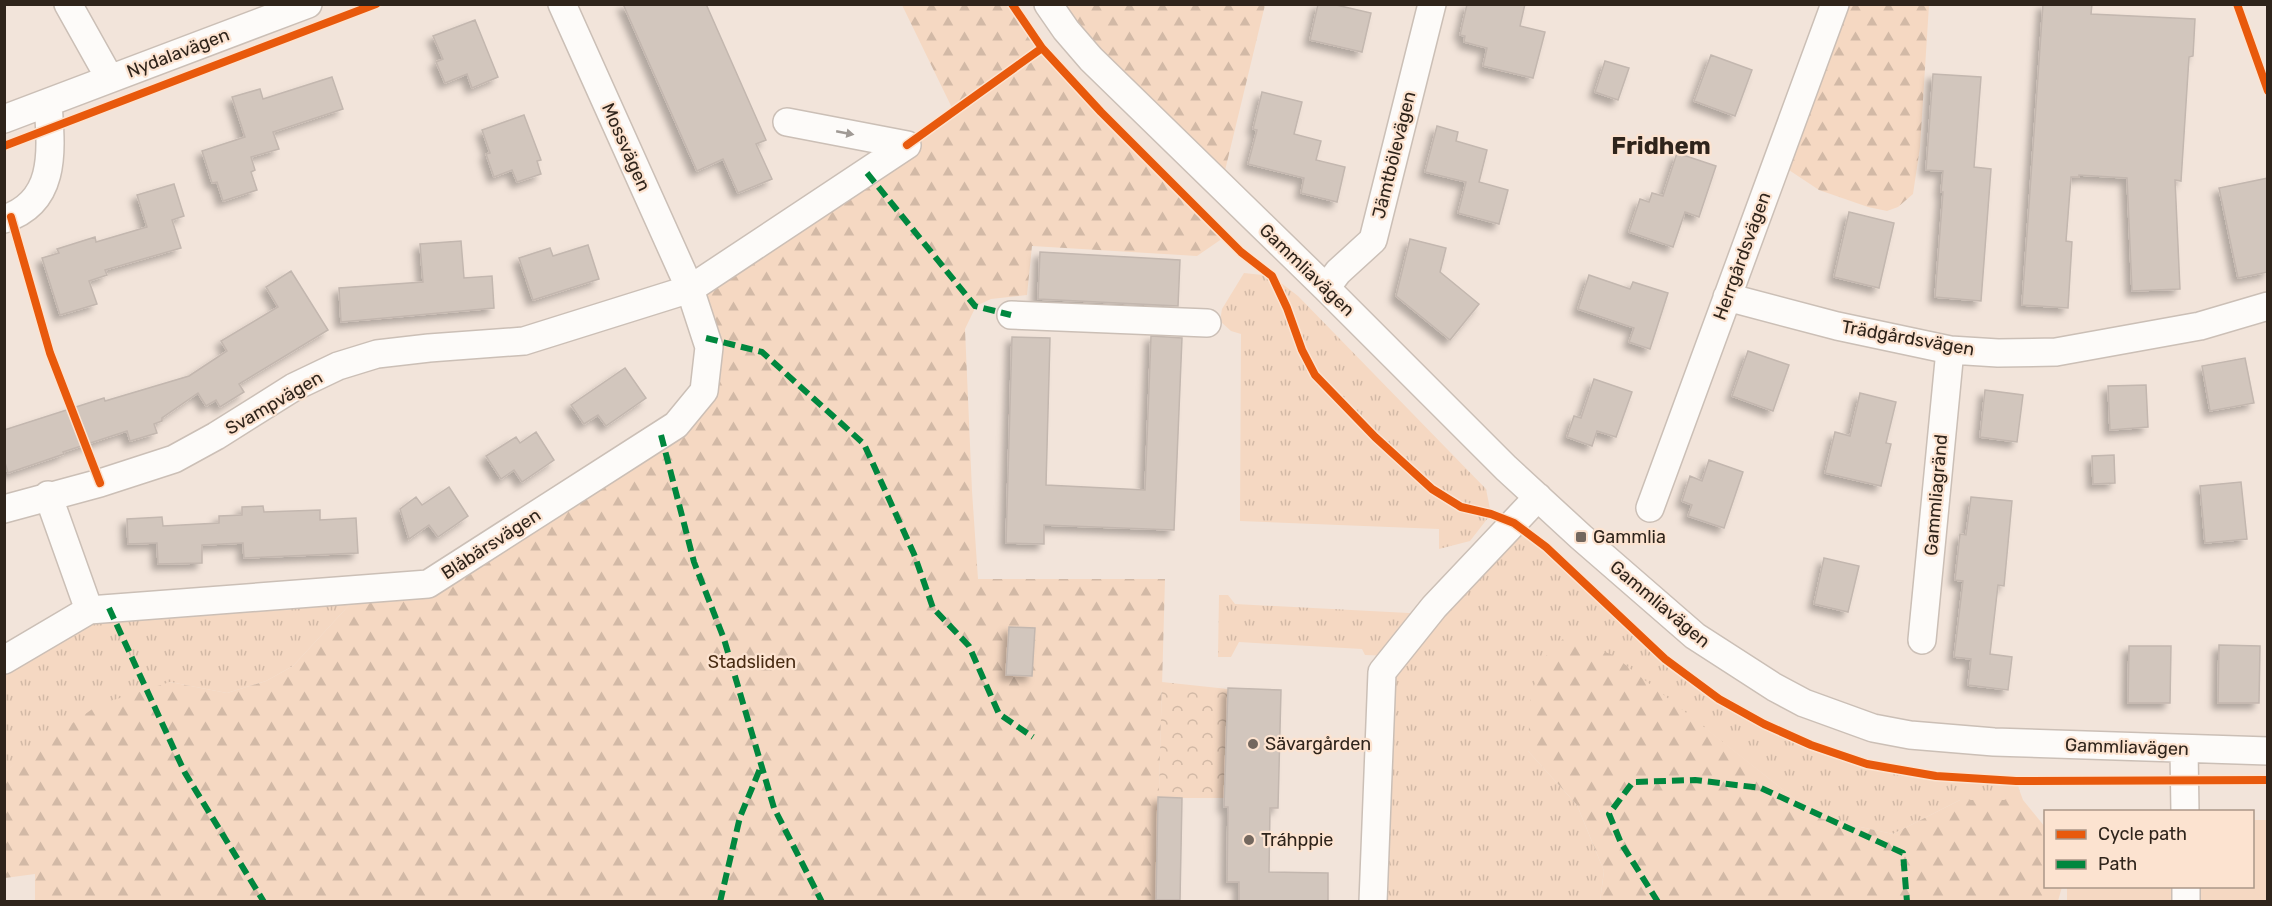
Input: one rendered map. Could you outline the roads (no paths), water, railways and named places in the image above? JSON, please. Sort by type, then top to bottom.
[{"type":"street","points":[[68,4],[110,79]]},
{"type":"street","name":"Nydalavägen","points":[[4,119],[308,4]]},
{"type":"street","name":"Mossvägen","points":[[562,4],[690,289]]},
{"type":"street","name":"Gammliavägen","points":[[1048,4],[1066,30],[1091,59],[1538,497],[1695,636],[1739,666],[1803,703],[1873,728],[1911,735],[1994,742],[2268,751]]},
{"type":"street","name":"Jämtbölevägen","points":[[1326,288],[1338,272],[1372,240],[1432,4]]},
{"type":"street","name":"Herrgårdsvägen","points":[[1650,508],[1834,4]]},
{"type":"street","points":[[4,219],[36,202],[49,172],[51,144],[48,103]]},
{"type":"street","name":"Svampvägen","points":[[4,509],[48,495],[100,483],[174,459],[216,436],[294,387],[338,366],[377,354],[524,341],[690,289],[907,146],[787,122]]},
{"type":"street","name":"Blåbärsvägen","points":[[4,660],[89,610],[428,585],[676,425],[704,391],[709,347],[690,289]]},
{"type":"street","name":"Trädgårdsvägen","points":[[1727,297],[1837,326],[1950,350],[1998,353],[2056,352],[2200,326],[2268,306]]},
{"type":"street","points":[[1011,315],[1207,323]]},
{"type":"street","name":"Gammliagränd","points":[[1922,640],[1950,350]]},
{"type":"street","points":[[48,495],[89,610]]},
{"type":"street","points":[[1373,902],[1382,672],[1432,610],[1538,497]]},
{"type":"street","points":[[2184,749],[2184,810]]},
{"type":"place","name":"Gammlia","points":[[1581,537]]},
{"type":"place","name":"Sävargården","points":[[1253,744]]},
{"type":"place","name":"Tráhppie","points":[[1249,840]]},
{"type":"district","name":"Fridhem","points":[[1661,146]]},
{"type":"park label","name":"Stadsliden","points":[[752,662]]}]
